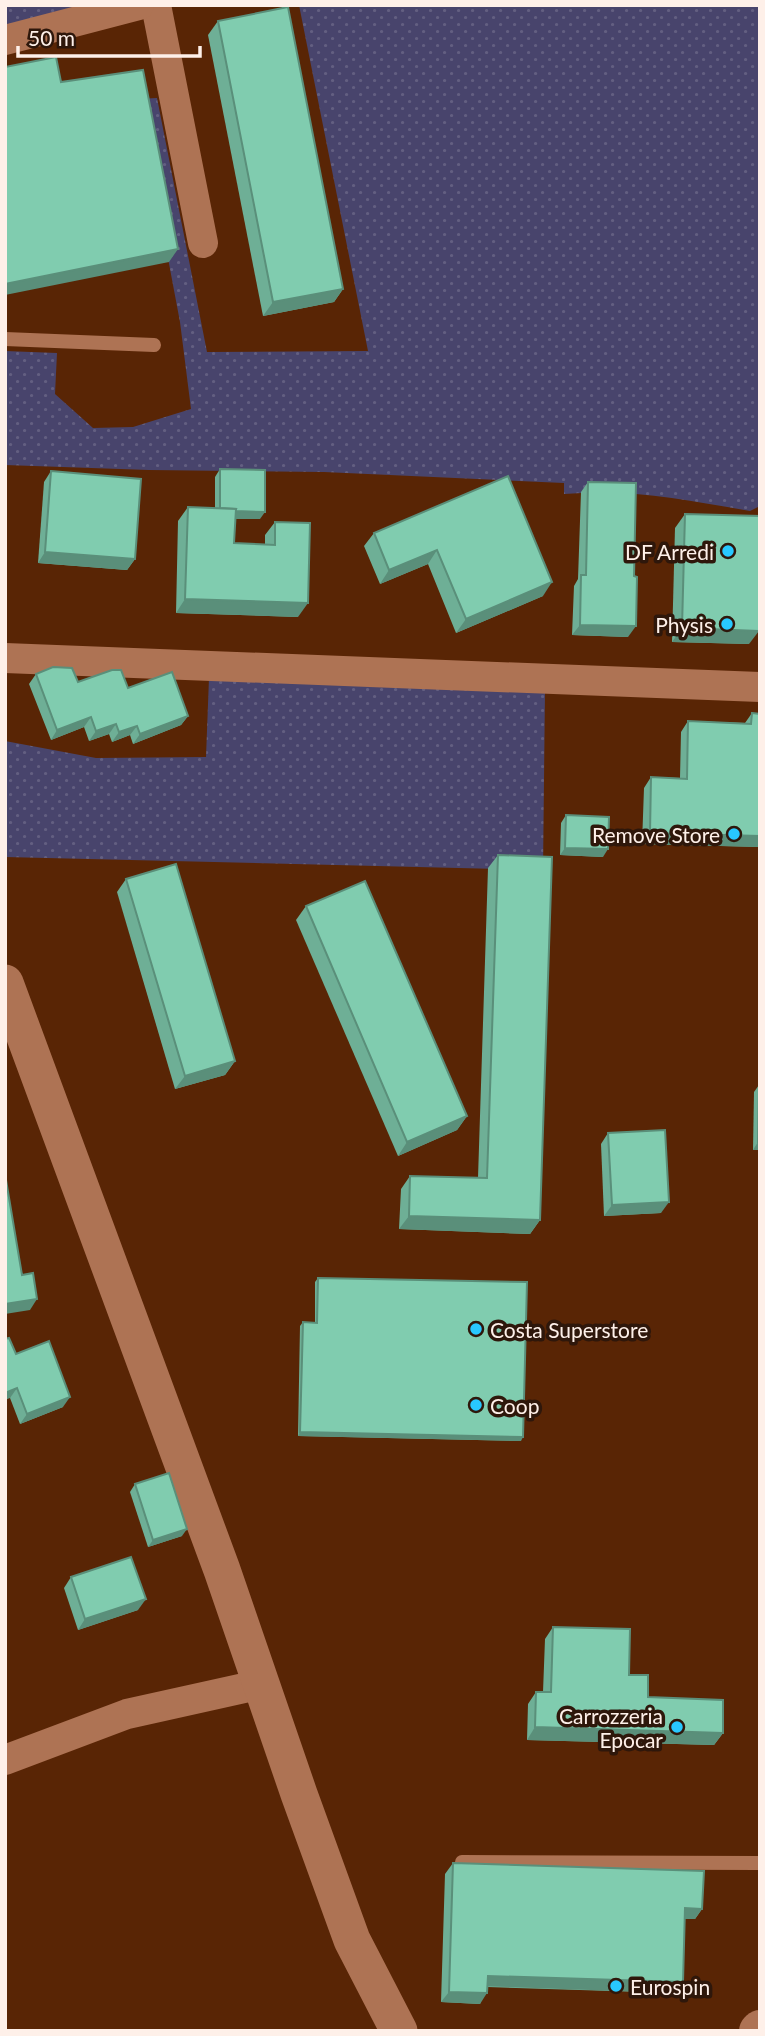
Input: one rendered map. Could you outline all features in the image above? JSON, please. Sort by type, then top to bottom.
[{"type":"street","points":[[5,40],[139,5]]},
{"type":"street","points":[[156,5],[203,243]]},
{"type":"street","points":[[5,658],[760,687]]},
{"type":"street","points":[[5,983],[222,1570],[352,1940],[399,2031]]},
{"type":"street","points":[[5,1760],[127,1714],[262,1684]]},
{"type":"lane","points":[[5,339],[155,345]]},
{"type":"lane","points":[[462,1862],[760,1863]]},
{"type":"shaded area","points":[[5,5],[90,5],[5,27]]},
{"type":"shaded area","points":[[299,5],[760,5],[760,506],[750,511],[635,494],[564,494],[564,483],[324,472],[5,465],[5,351],[57,353],[55,394],[93,428],[133,427],[191,409],[180,322],[138,99],[157,98],[207,352],[368,351]]},
{"type":"shaded area","points":[[209,678],[545,691],[543,870],[5,857],[5,741],[96,758],[206,757]]},
{"type":"building","points":[[288,7],[343,289],[273,302],[218,21]]},
{"type":"building","points":[[56,57],[61,82],[143,70],[178,249],[5,284],[5,67]]},
{"type":"building","points":[[220,469],[265,470],[265,512],[220,508]]},
{"type":"building","points":[[51,471],[141,479],[135,559],[45,552]]},
{"type":"building","points":[[508,476],[552,582],[466,619],[437,550],[389,570],[374,533]]},
{"type":"building","points":[[588,482],[636,483],[636,626],[580,625],[581,575],[586,575]]},
{"type":"building","points":[[188,507],[236,509],[234,543],[275,545],[275,522],[310,523],[308,603],[185,599]]},
{"type":"building","points":[[685,514],[760,516],[759,631],[682,628]]},
{"type":"building","points":[[53,667],[72,668],[78,682],[112,670],[121,670],[128,688],[172,672],[188,716],[140,734],[137,726],[119,732],[116,724],[96,731],[91,717],[57,730],[36,674]]},
{"type":"building","points":[[752,713],[760,714],[760,836],[650,833],[651,777],[687,779],[688,721],[751,724]]},
{"type":"building","points":[[566,815],[609,817],[608,849],[565,848]]},
{"type":"building","points":[[498,855],[552,857],[540,1220],[409,1216],[410,1176],[487,1178]]},
{"type":"building","points":[[176,864],[235,1061],[185,1076],[126,879]]},
{"type":"building","points":[[365,881],[467,1116],[407,1142],[306,906]]},
{"type":"building","points":[[759,1085],[760,1142],[758,1142]]},
{"type":"building","points":[[665,1130],[669,1202],[612,1205],[608,1133]]},
{"type":"building","points":[[5,1174],[22,1275],[33,1273],[37,1299],[5,1304]]},
{"type":"building","points":[[318,1278],[527,1282],[523,1437],[300,1432],[303,1322],[317,1323]]},
{"type":"building","points":[[9,1338],[16,1354],[49,1341],[70,1397],[27,1414],[17,1388],[5,1393],[5,1339]]},
{"type":"building","points":[[169,1473],[187,1529],[153,1540],[135,1484]]},
{"type":"building","points":[[131,1557],[146,1599],[85,1619],[71,1577]]},
{"type":"building","points":[[553,1627],[630,1629],[629,1675],[648,1675],[648,1697],[723,1700],[723,1733],[535,1727],[536,1692],[551,1692]]},
{"type":"building","points":[[453,1863],[704,1871],[702,1909],[685,1908],[683,1982],[488,1976],[487,1993],[449,1992]]},
{"type":"place","name":"DF Arredi","points":[[728,551]]},
{"type":"place","name":"Physis","points":[[727,624]]},
{"type":"place","name":"Remove Store","points":[[734,834]]},
{"type":"place","name":"Costa Superstore","points":[[476,1329]]},
{"type":"place","name":"Coop","points":[[476,1405]]},
{"type":"place","name":"Carrozzeria Epocar","points":[[677,1727]]},
{"type":"place","name":"Eurospin","points":[[616,1986]]}]
